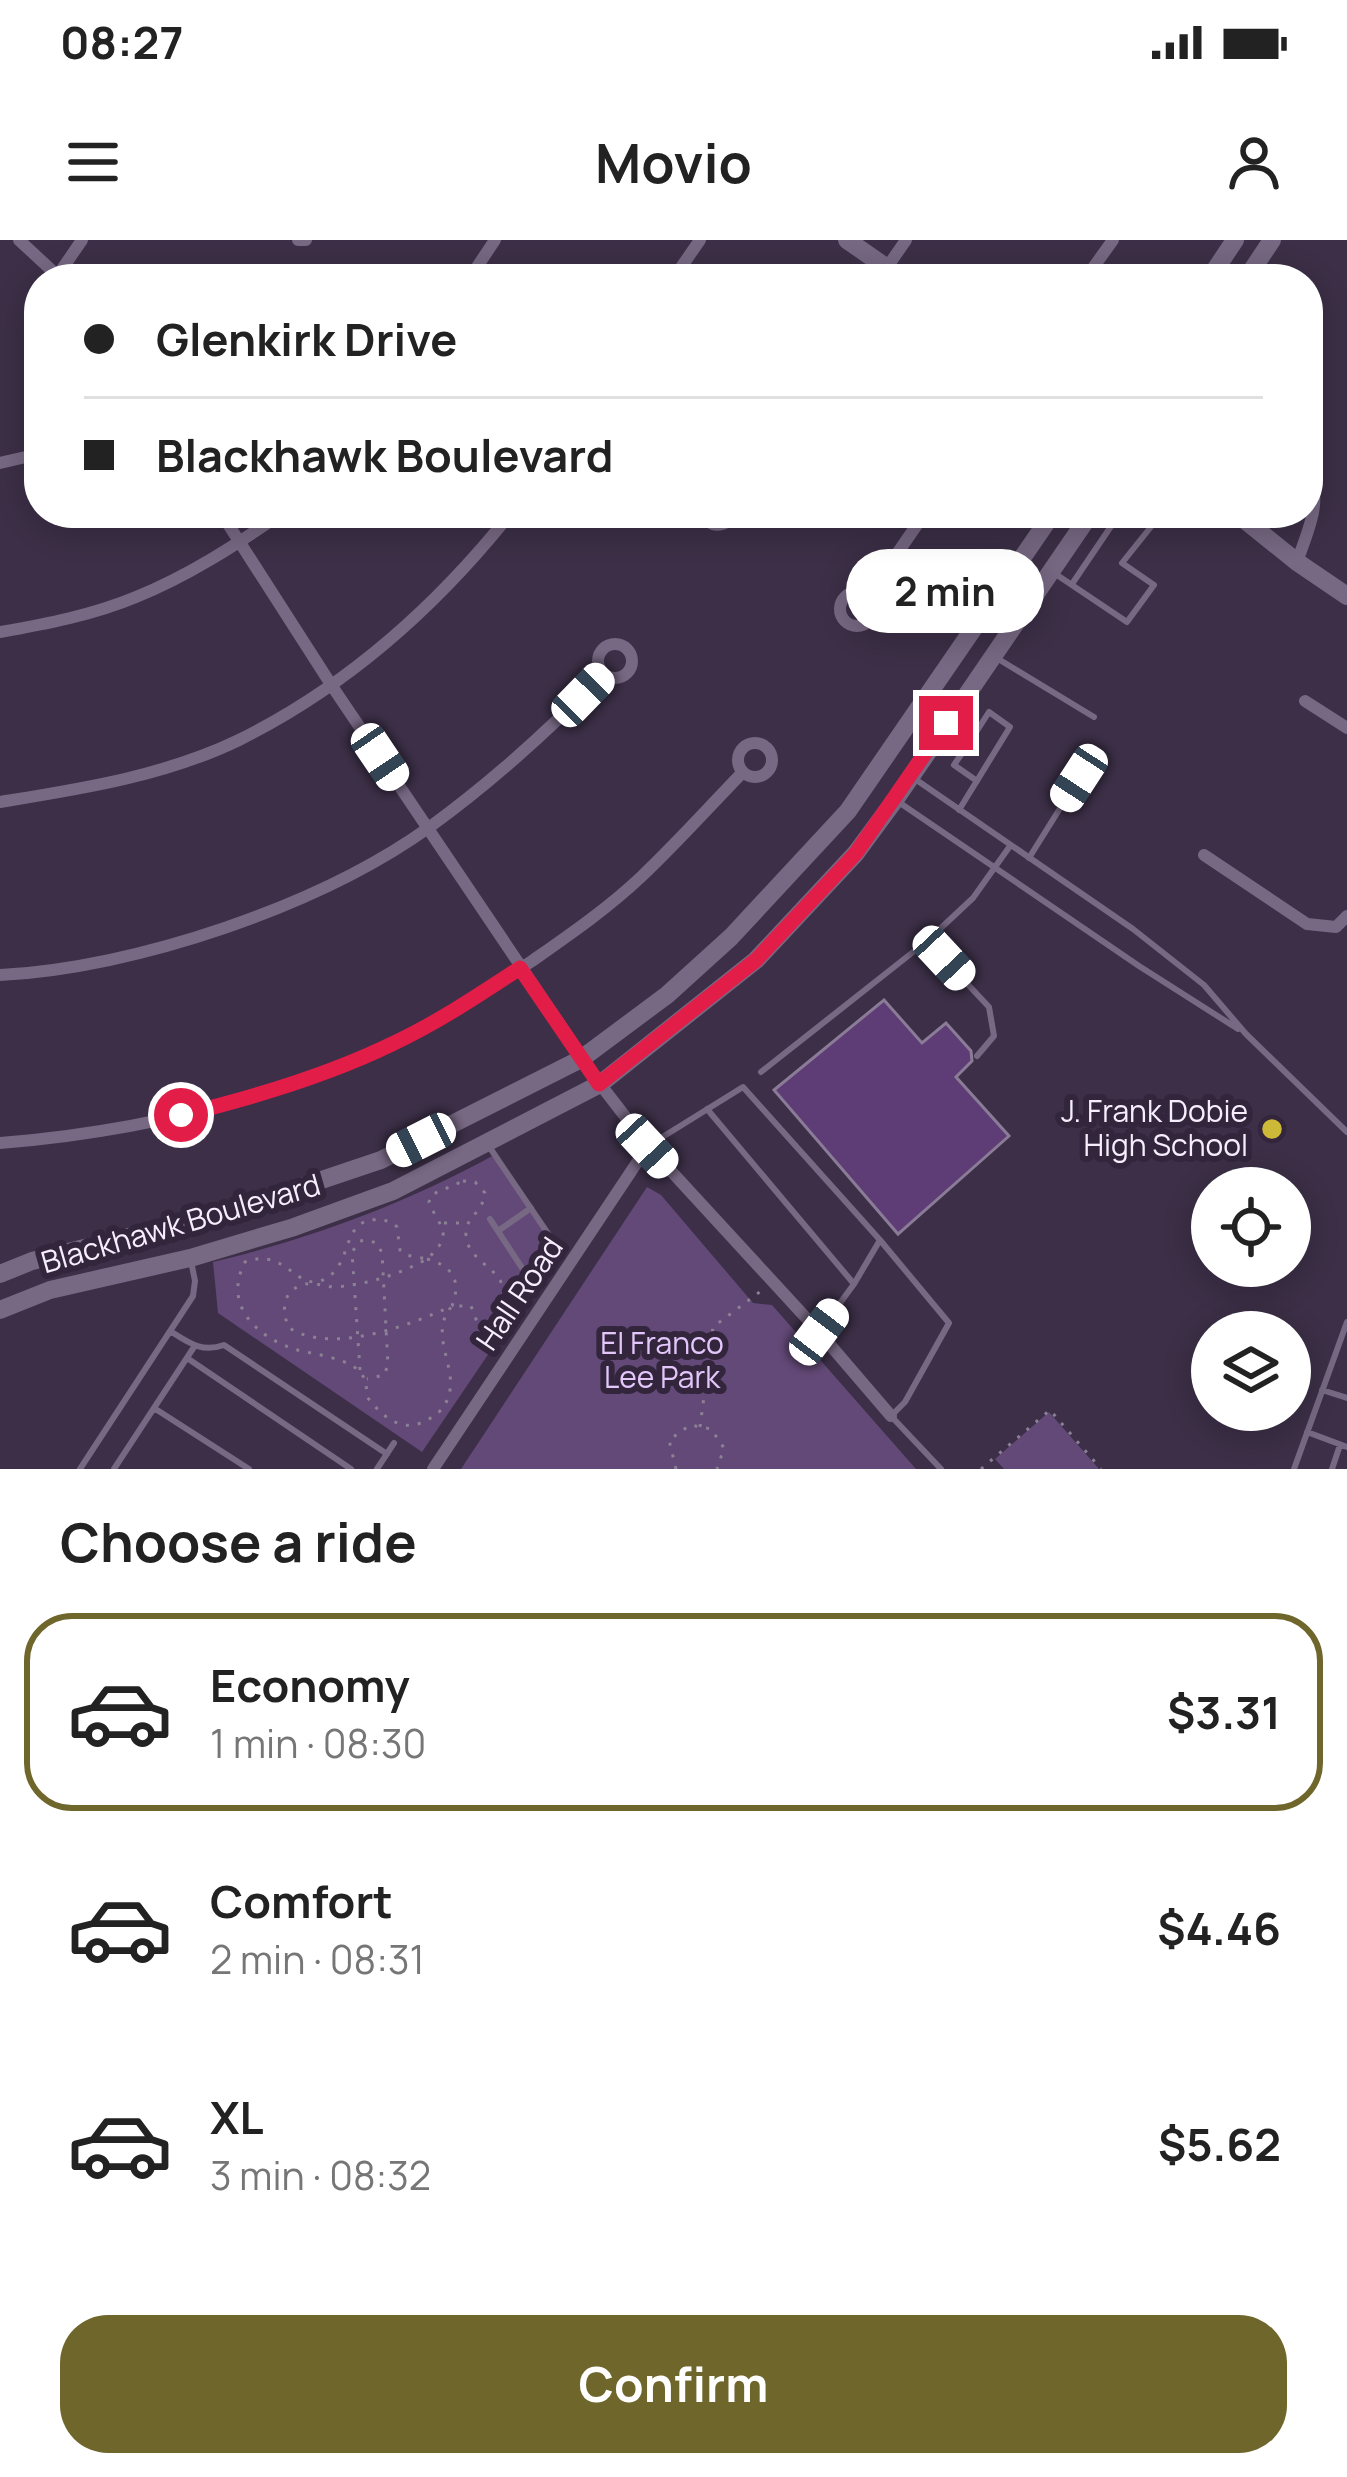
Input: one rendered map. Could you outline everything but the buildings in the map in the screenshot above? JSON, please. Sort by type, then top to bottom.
[{"type":"main road","points":[[847,240],[876,264]]},
{"type":"main road","name":"Blackhawk Boulevard","points":[[0,1274],[381,1160],[580,1059],[667,995],[731,937],[848,811],[1043,528]]},
{"type":"main road","name":"Blackhawk Boulevard","points":[[0,1310],[50,1291],[294,1227],[393,1190],[599,1084],[756,960],[856,853],[1081,528]]},
{"type":"main road","points":[[1255,528],[1347,596]]},
{"type":"main road","points":[[876,770],[910,776]]},
{"type":"main road","points":[[876,770],[895,800]]},
{"type":"main road","points":[[667,995],[687,1017]]},
{"type":"main road","points":[[381,1160],[393,1190]]},
{"type":"main road","points":[[184,1222],[190,1258]]},
{"type":"street","points":[[19,240],[45,264]]},
{"type":"street","points":[[231,528],[580,1059],[647,1146],[891,1416]]},
{"type":"street","points":[[0,632],[68,619],[134,598],[189,572],[261,528]]},
{"type":"street","points":[[0,802],[158,770],[237,741],[332,686],[402,632],[500,528]]},
{"type":"street","points":[[868,596],[915,528]]},
{"type":"street","points":[[1298,562],[1308,528]]},
{"type":"street","points":[[0,975],[100,961],[195,938],[345,878],[429,827],[509,764],[604,674]]},
{"type":"street","points":[[1305,701],[1347,728]]},
{"type":"street","points":[[0,1143],[143,1125],[219,1106],[392,1045],[460,1008],[578,929],[640,878],[743,772]]},
{"type":"street","points":[[1204,855],[1307,924],[1342,921]]},
{"type":"street","name":"Hall Road","points":[[433,1469],[647,1146]]},
{"type":"lane","points":[[1071,585],[1109,528]]},
{"type":"lane","points":[[1051,571],[1126,622],[1154,586],[1122,563],[1150,528]]},
{"type":"lane","points":[[992,655],[1094,717]]},
{"type":"lane","points":[[959,810],[977,781],[1010,727],[989,712],[954,766],[977,781]]},
{"type":"lane","points":[[946,723],[971,740]]},
{"type":"lane","points":[[910,776],[1133,929],[1204,985],[1246,1034],[1347,1132]]},
{"type":"lane","points":[[1029,858],[1079,778]]},
{"type":"lane","points":[[895,800],[1246,1034]]},
{"type":"lane","points":[[760,1072],[927,940],[973,898],[1010,845]]},
{"type":"lane","points":[[927,940],[989,1007],[994,1036],[976,1056]]},
{"type":"lane","points":[[647,1146],[743,1087],[949,1323],[905,1402],[891,1416],[941,1469]]},
{"type":"lane","points":[[707,1109],[854,1284]]},
{"type":"lane","points":[[487,1144],[554,1240]]},
{"type":"lane","points":[[497,1231],[531,1208]]},
{"type":"lane","points":[[490,1219],[526,1274]]},
{"type":"lane","points":[[819,1332],[880,1240]]},
{"type":"lane","points":[[80,1469],[193,1296],[190,1258]]},
{"type":"lane","points":[[1294,1469],[1347,1322]]},
{"type":"lane","points":[[170,1331],[195,1346],[210,1350],[224,1346],[387,1454]]},
{"type":"lane","points":[[114,1469],[195,1346]]},
{"type":"lane","points":[[187,1358],[351,1469]]},
{"type":"lane","points":[[1322,1390],[1347,1398]]},
{"type":"lane","points":[[154,1408],[247,1468]]},
{"type":"lane","points":[[1307,1432],[1344,1446],[1332,1469]]},
{"type":"lane","points":[[376,1469],[394,1444]]},
{"type":"path","points":[[442,1224],[429,1202],[431,1195],[463,1181],[475,1182],[485,1193],[483,1207],[466,1224],[465,1233],[473,1255],[498,1277],[506,1300],[506,1322],[501,1330],[493,1334],[480,1330],[471,1306],[452,1306],[386,1332],[309,1337],[288,1327],[284,1309],[296,1288],[312,1282],[325,1279],[333,1272],[354,1229],[363,1222],[392,1222],[400,1250],[406,1255],[427,1259],[443,1264],[454,1275],[458,1292],[452,1306],[441,1323],[452,1386],[434,1417],[415,1425],[392,1420],[367,1397],[360,1372],[324,1355],[286,1346],[255,1326],[242,1310],[238,1280],[245,1262],[265,1256],[312,1282],[330,1287],[354,1284],[383,1278],[427,1259],[440,1244],[442,1224]]},
{"type":"path","points":[[442,1224],[466,1224]]},
{"type":"path","points":[[360,1372],[352,1252],[359,1241],[366,1240],[380,1248],[387,1372],[365,1379]]},
{"type":"path","points":[[506,1300],[524,1291],[530,1280],[526,1274]]},
{"type":"path","points":[[700,1426],[713,1327],[774,1282]]},
{"type":"path","points":[[982,1469],[1050,1410],[1101,1469]]},
{"type":"path","points":[[676,1469],[669,1440],[690,1425],[711,1429],[724,1448],[717,1469]]},
{"type":"path","points":[[1013,1427],[1020,1436]]},
{"type":"green space","points":[[494,1155],[559,1250],[422,1452],[218,1313],[213,1262],[357,1218]]},
{"type":"green space","name":"El Franco Lee Park","points":[[647,1187],[661,1195],[753,1303],[772,1305],[916,1469],[461,1469]]},
{"type":"green space","points":[[1049,1412],[1099,1469],[1004,1469],[995,1459]]},
{"type":"place","name":"J. Frank Dobie High School","points":[[1272,1129]]},
{"type":"route","points":[[181,1115],[302,1080],[392,1045],[520,968],[599,1084],[756,960],[856,853],[946,723]]}]
